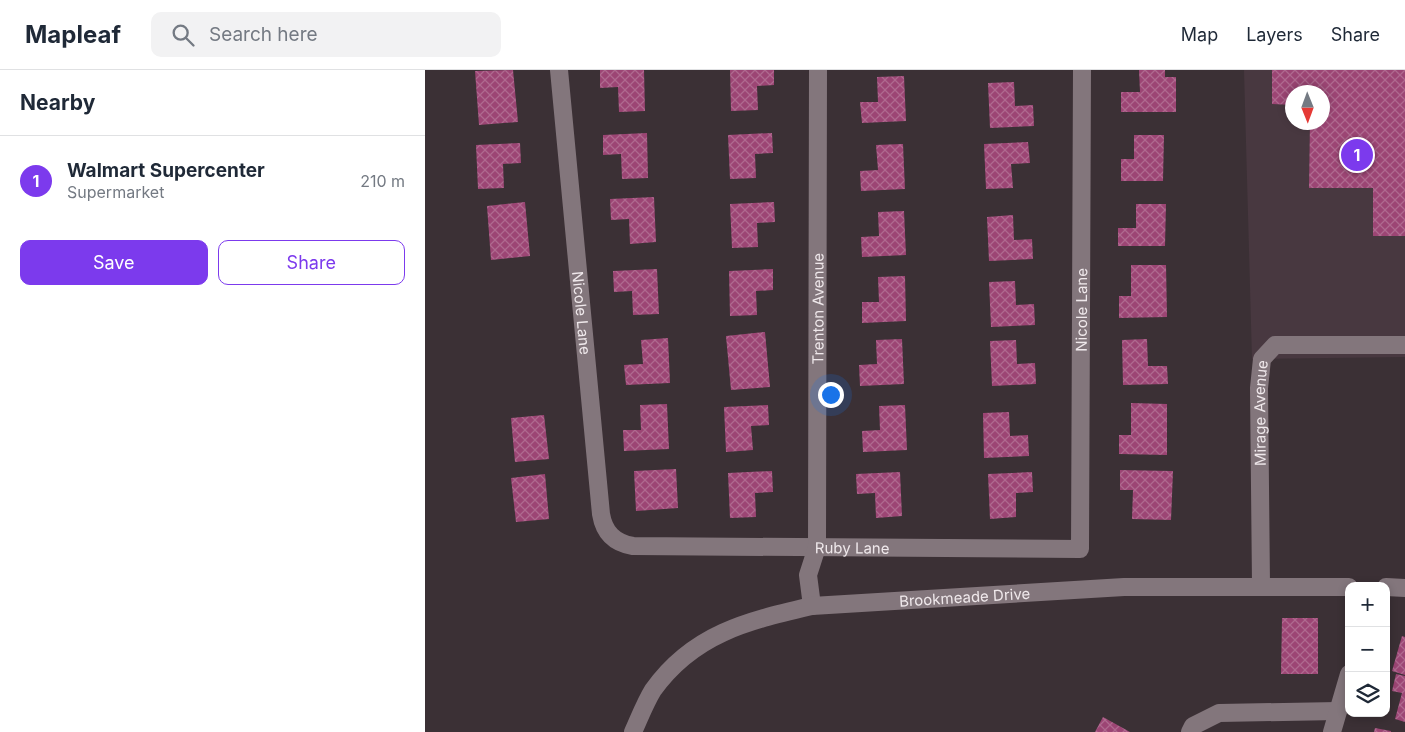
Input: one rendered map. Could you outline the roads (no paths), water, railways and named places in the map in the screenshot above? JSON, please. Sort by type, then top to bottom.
[{"type":"street","name":"Nicole Lane","points":[[559,70],[601,514],[603,527],[625,545]]},
{"type":"street","name":"Trenton Avenue","points":[[812,606],[808,575],[817,547],[819,70]]},
{"type":"street","name":"Nicole Lane","points":[[1079,549],[1081,70]]},
{"type":"street","name":"Mirage Avenue","points":[[1261,585],[1259,388],[1262,359],[1275,345],[1405,344]]},
{"type":"street","name":"Ruby Lane","points":[[625,545],[1079,549]]},
{"type":"street","name":"Brookmeade Drive","points":[[633,732],[653,691],[682,657],[726,629],[812,606],[1124,587],[1261,585],[1345,587]]},
{"type":"street","points":[[1390,587],[1405,588]]},
{"type":"street","points":[[1332,732],[1345,687]]},
{"type":"street","points":[[1190,732],[1193,726],[1219,713],[1338,711]]},
{"type":"place","name":"Walmart Supercenter","points":[[1357,155]]}]
